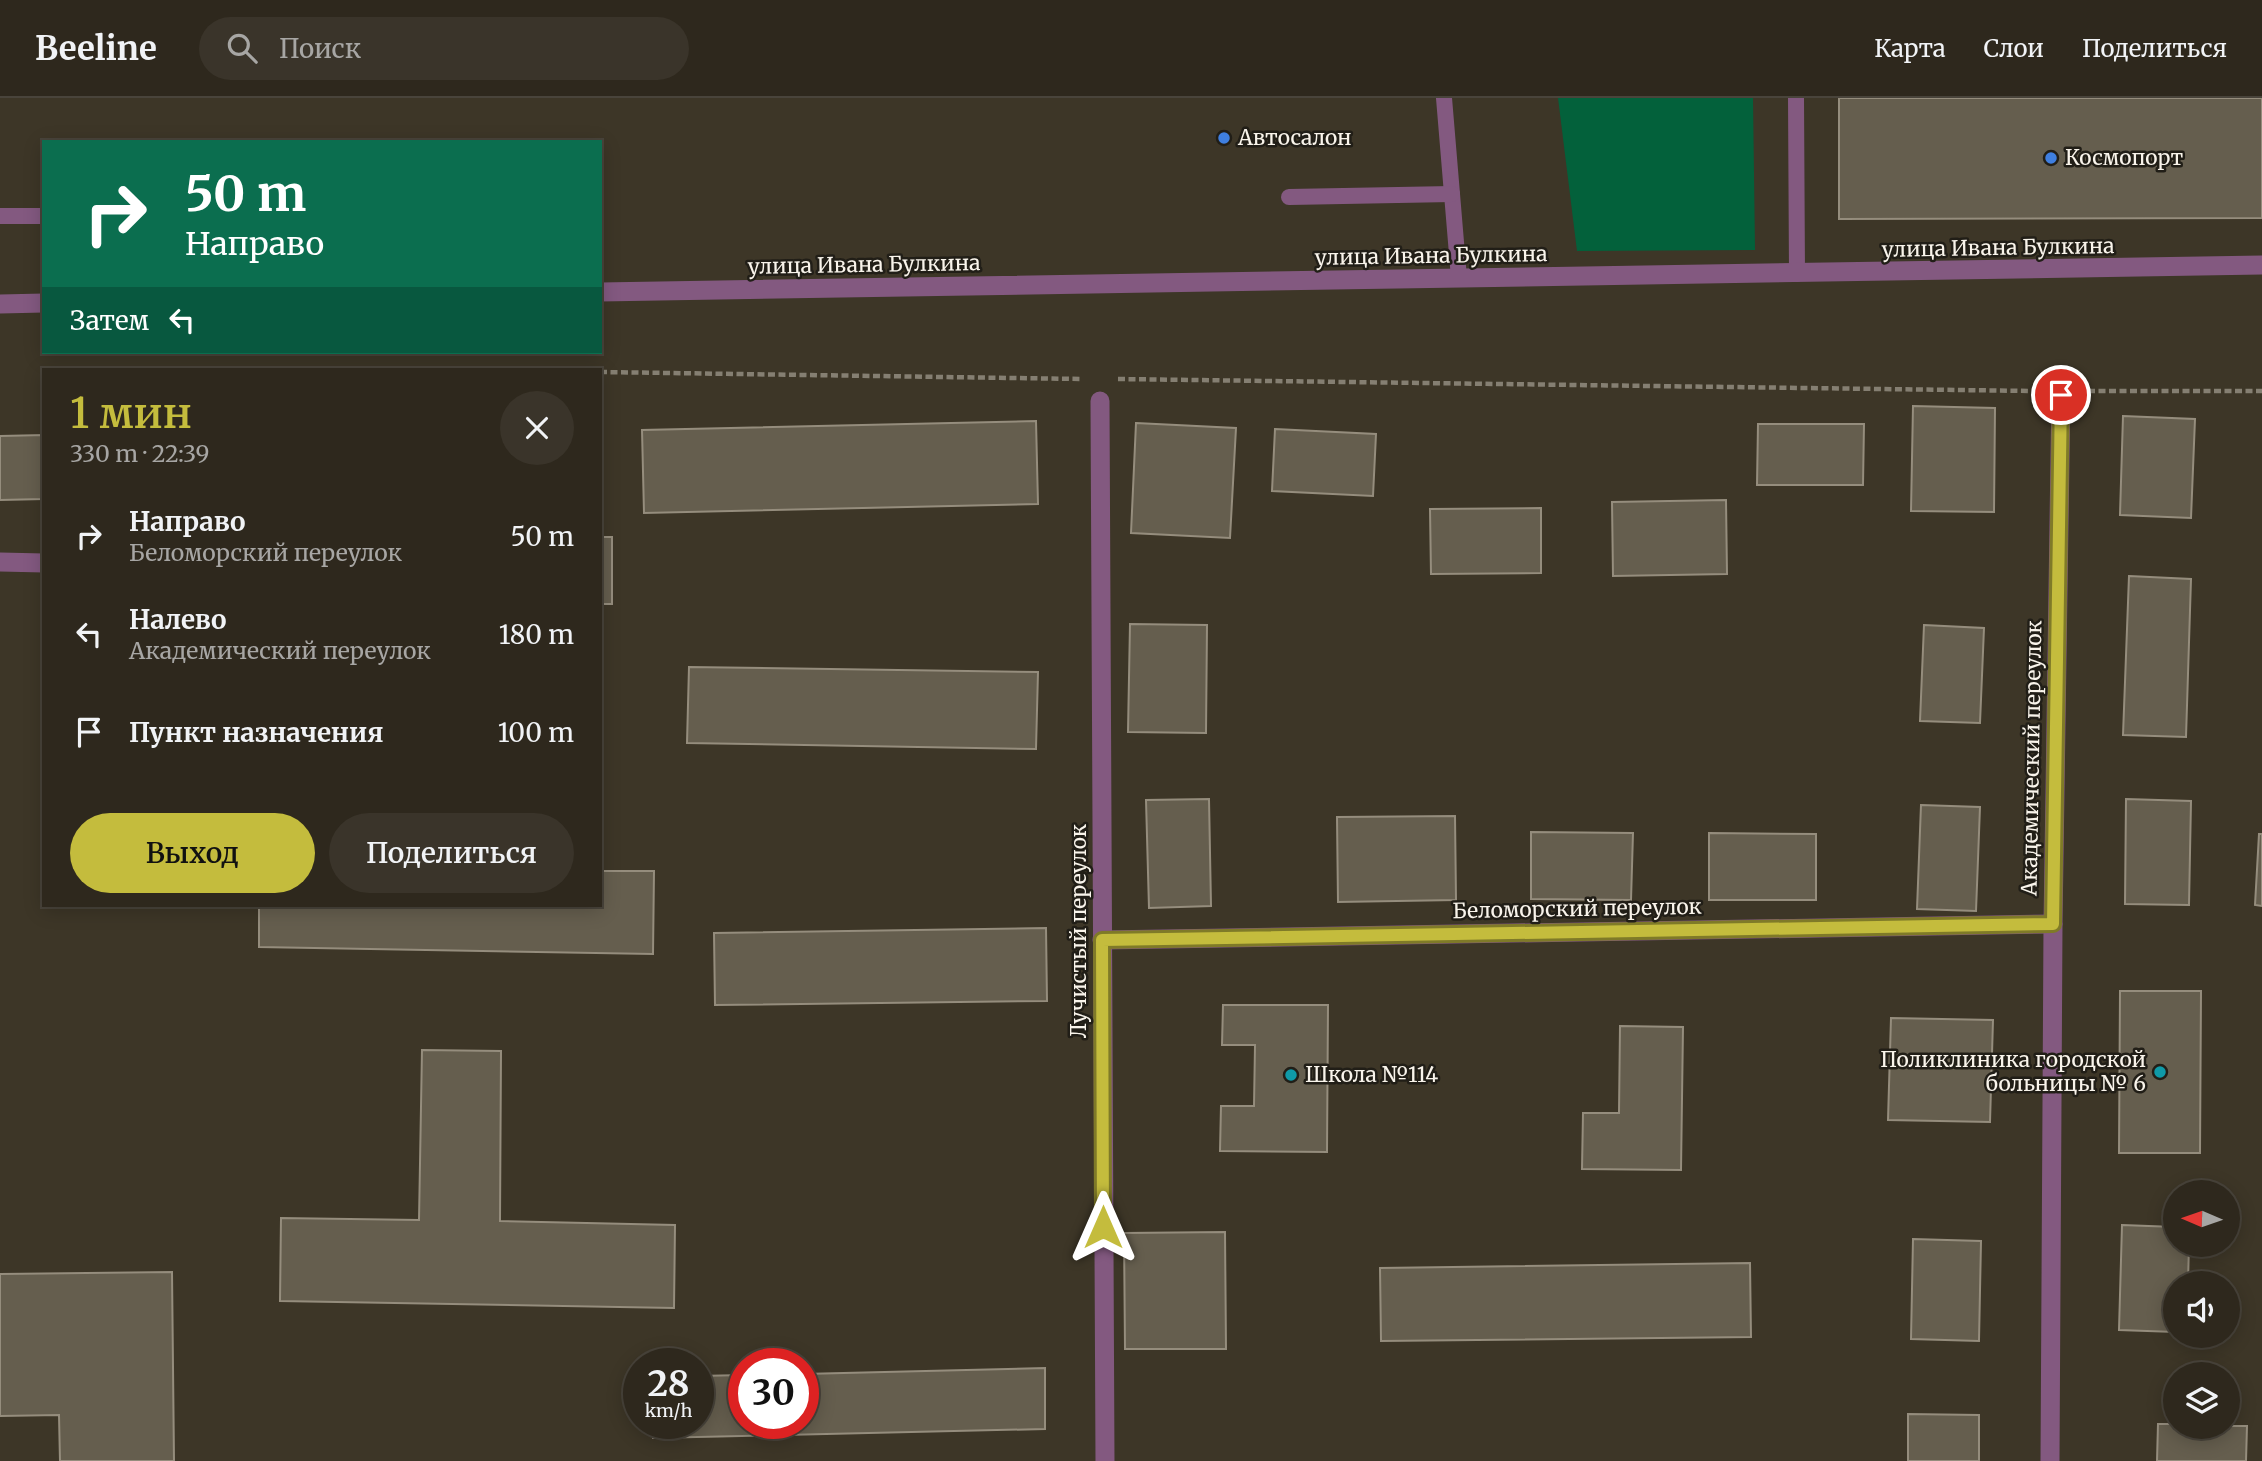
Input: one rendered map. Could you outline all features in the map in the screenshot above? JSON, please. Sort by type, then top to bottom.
[{"type":"street","name":"улица Ивана Булкина","points":[[602,292],[2262,265]]},
{"type":"street","points":[[0,304],[42,303]]},
{"type":"street","name":"Академический переулок","points":[[2050,1461],[2053,924],[2061,391]]},
{"type":"street","name":"Лучистый переулок","points":[[1100,401],[1105,1461]]},
{"type":"street","points":[[0,562],[42,563]]},
{"type":"street","name":"Беломорский переулок","points":[[1102,940],[2053,924]]},
{"type":"lane","points":[[1444,98],[1459,278]]},
{"type":"lane","points":[[1797,98],[1797,274]]},
{"type":"lane","points":[[1289,197],[1452,194]]},
{"type":"lane","points":[[0,216],[42,216]]},
{"type":"path","points":[[602,372],[1087,379]]},
{"type":"path","points":[[1115,379],[2061,391],[2262,391]]},
{"type":"green space","points":[[1558,98],[1753,98],[1755,250],[1577,251]]},
{"type":"building","name":"Космопорт","points":[[1839,98],[2262,98],[2262,218],[1839,219]]},
{"type":"building","points":[[1913,406],[1995,408],[1994,512],[1911,511]]},
{"type":"building","points":[[2123,416],[2195,419],[2191,518],[2120,515]]},
{"type":"building","points":[[1036,421],[1038,504],[644,513],[642,430]]},
{"type":"building","points":[[1136,423],[1236,428],[1230,538],[1131,533]]},
{"type":"building","points":[[1758,424],[1864,424],[1863,485],[1757,485]]},
{"type":"building","points":[[1275,429],[1376,434],[1373,496],[1272,491]]},
{"type":"building","points":[[42,435],[42,499],[0,500],[0,436]]},
{"type":"building","points":[[1726,500],[1727,574],[1613,576],[1612,502]]},
{"type":"building","points":[[1541,508],[1541,573],[1431,574],[1430,509]]},
{"type":"building","points":[[602,537],[612,537],[612,604],[602,604]]},
{"type":"building","points":[[2129,576],[2191,579],[2186,737],[2123,735]]},
{"type":"building","points":[[1130,624],[1207,625],[1206,733],[1128,732]]},
{"type":"building","points":[[1924,625],[1984,628],[1980,723],[1920,721]]},
{"type":"building","points":[[689,667],[1038,672],[1036,749],[687,743]]},
{"type":"building","points":[[1209,799],[1211,906],[1149,908],[1146,800]]},
{"type":"building","points":[[2126,799],[2191,801],[2189,905],[2125,904]]},
{"type":"building","points":[[1921,805],[1980,807],[1976,911],[1917,909]]},
{"type":"building","points":[[1455,816],[1456,900],[1338,902],[1337,817]]},
{"type":"building","points":[[1531,832],[1633,833],[1631,900],[1531,899]]},
{"type":"building","points":[[1709,833],[1816,834],[1816,900],[1709,900]]},
{"type":"building","points":[[2259,834],[2262,834],[2262,906],[2255,905]]},
{"type":"building","points":[[602,871],[654,871],[653,954],[259,947],[259,907],[602,907]]},
{"type":"building","points":[[1046,928],[1047,1001],[715,1005],[714,933]]},
{"type":"building","name":"Поликлиника городской больницы № 6","points":[[2120,991],[2201,991],[2200,1153],[2119,1153]]},
{"type":"building","name":"Школа №114","points":[[1223,1005],[1328,1005],[1327,1152],[1220,1151],[1221,1106],[1254,1106],[1255,1045],[1222,1045]]},
{"type":"building","points":[[1891,1018],[1993,1020],[1990,1122],[1888,1120]]},
{"type":"building","points":[[1620,1026],[1683,1027],[1681,1170],[1582,1169],[1583,1113],[1619,1113]]},
{"type":"building","points":[[422,1050],[501,1051],[500,1221],[675,1225],[674,1308],[280,1301],[281,1218],[419,1220]]},
{"type":"building","points":[[2122,1225],[2163,1227],[2163,1257],[2189,1257],[2188,1271],[2163,1271],[2163,1332],[2119,1330]]},
{"type":"building","points":[[1225,1232],[1226,1349],[1125,1349],[1124,1233]]},
{"type":"building","points":[[1913,1239],[1981,1241],[1979,1341],[1911,1339]]},
{"type":"building","points":[[1750,1263],[1751,1337],[1381,1341],[1380,1268]]},
{"type":"building","points":[[172,1272],[174,1461],[60,1461],[59,1415],[0,1416],[0,1274]]},
{"type":"building","points":[[1045,1368],[1045,1429],[819,1434],[819,1374]]},
{"type":"building","points":[[728,1375],[728,1436],[714,1437],[714,1376]]},
{"type":"building","points":[[1908,1414],[1979,1415],[1979,1461],[1908,1461]]},
{"type":"building","points":[[2158,1424],[2163,1424],[2163,1439],[2240,1439],[2240,1426],[2247,1426],[2246,1461],[2157,1461]]},
{"type":"place","name":"Автосалон","points":[[1224,138]]},
{"type":"place","name":"Космопорт","points":[[2051,158]]},
{"type":"place","name":"Поликлиника городской больницы № 6","points":[[2160,1072]]},
{"type":"place","name":"Школа №114","points":[[1291,1075]]},
{"type":"route","points":[[1103,1227],[1102,940],[2053,924],[2061,395]]}]
